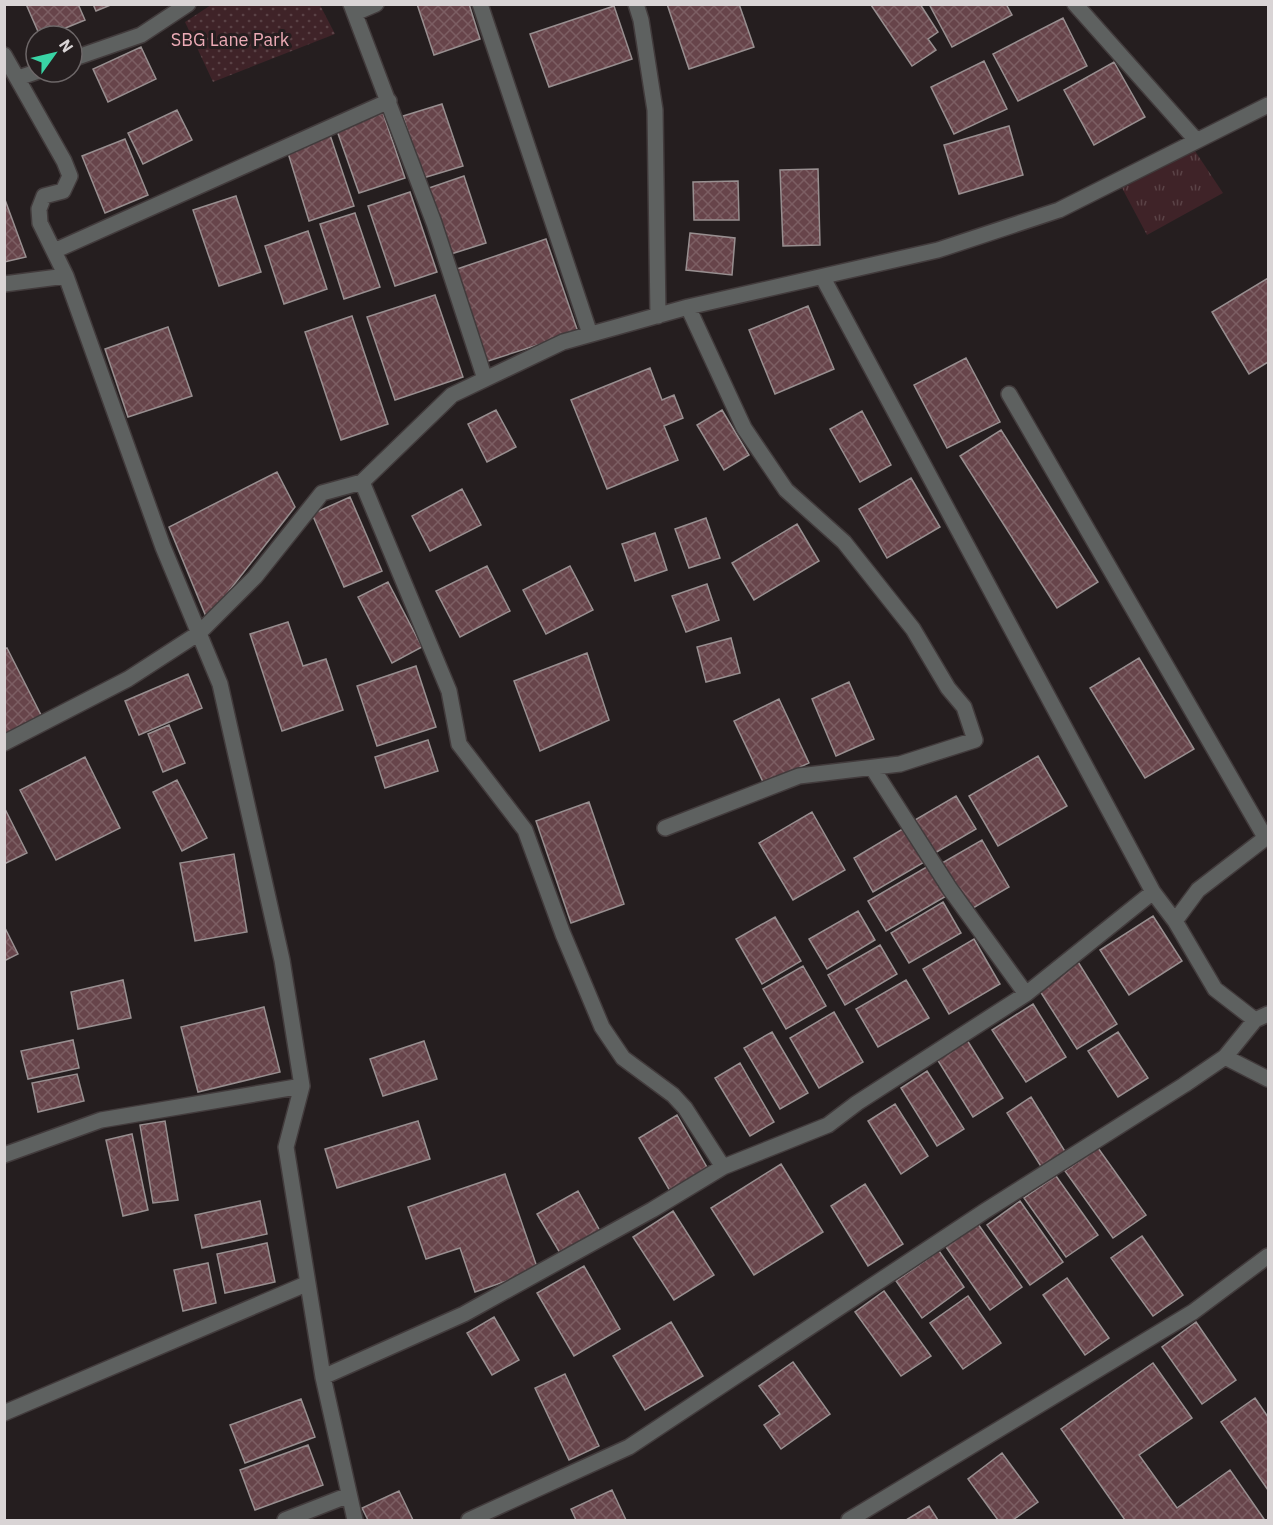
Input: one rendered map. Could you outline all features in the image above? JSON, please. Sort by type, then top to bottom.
[{"type":"street","points":[[84,55],[141,35],[188,4]]},
{"type":"street","points":[[376,4],[353,9],[434,223],[485,379]]},
{"type":"street","points":[[480,4],[590,334]]},
{"type":"street","points":[[636,4],[641,20],[655,110],[658,316]]},
{"type":"street","points":[[1075,4],[1196,140]]},
{"type":"street","points":[[4,55],[64,161],[70,176],[63,191],[44,196],[39,209],[40,223],[66,276],[163,547],[220,684],[282,960],[302,1086],[286,1147],[306,1284],[323,1377],[355,1521]]},
{"type":"street","points":[[18,78],[24,76]]},
{"type":"street","points":[[54,251],[389,102]]},
{"type":"street","points":[[4,743],[128,679],[199,633],[255,576],[322,493],[362,482],[452,394],[563,342],[688,307],[938,250],[1059,210],[1269,105]]},
{"type":"street","points":[[4,284],[66,276]]},
{"type":"street","points":[[469,1521],[629,1447],[985,1210],[1225,1057],[1262,1017],[1215,989],[1175,921],[1153,892],[823,278]]},
{"type":"street","points":[[665,828],[799,776],[900,764],[975,740],[964,707],[948,688],[913,629],[844,542],[786,490],[744,428],[688,307]]},
{"type":"street","points":[[1009,394],[1267,837],[1198,890],[1175,921]]},
{"type":"street","points":[[362,482],[449,691],[459,744],[525,830],[563,934],[602,1027],[623,1058],[673,1095],[685,1108],[723,1167]]},
{"type":"street","points":[[873,769],[950,889],[1026,994]]},
{"type":"street","points":[[323,1377],[464,1314],[652,1210],[723,1167],[828,1125],[857,1103],[1026,994],[1153,892]]},
{"type":"street","points":[[1225,1057],[1269,1079]]},
{"type":"street","points":[[4,1155],[101,1120],[302,1086]]},
{"type":"street","points":[[849,1521],[1193,1312],[1269,1256]]},
{"type":"street","points":[[4,1413],[306,1284]]},
{"type":"street","points":[[285,1521],[349,1495]]},
{"type":"green space","name":"SBG Lane Park","points":[[211,5],[320,5],[335,34],[213,82],[185,22]]},
{"type":"green space","points":[[1195,151],[1223,193],[1147,235],[1122,188]]},
{"type":"building","points":[[26,4],[78,4],[85,20],[75,24],[35,24]]},
{"type":"building","points":[[93,4],[113,4],[96,11]]},
{"type":"building","points":[[417,4],[469,4],[480,39],[434,55]]},
{"type":"building","points":[[667,4],[739,4],[754,47],[689,69]]},
{"type":"building","points":[[920,4],[938,32],[928,39],[936,50],[912,66],[871,5]]},
{"type":"building","points":[[929,4],[1006,4],[1012,15],[952,47]]},
{"type":"building","points":[[614,6],[632,59],[549,87],[530,34]]},
{"type":"building","points":[[1063,18],[1087,66],[1018,101],[993,54]]},
{"type":"building","points":[[141,47],[156,79],[108,102],[93,69]]},
{"type":"building","points":[[984,61],[1007,109],[954,134],[931,87]]},
{"type":"building","points":[[1114,62],[1145,117],[1094,145],[1064,90]]},
{"type":"building","points":[[442,104],[463,166],[423,178],[403,116]]},
{"type":"building","points":[[177,110],[192,140],[143,164],[128,133]]},
{"type":"building","points":[[383,113],[405,178],[359,193],[336,128]]},
{"type":"building","points":[[1009,126],[1023,175],[959,194],[944,145]]},
{"type":"building","points":[[330,135],[354,206],[309,221],[288,153]]},
{"type":"building","points":[[125,139],[148,195],[105,213],[82,156]]},
{"type":"building","points":[[818,169],[820,245],[783,246],[780,170]]},
{"type":"building","points":[[464,176],[486,243],[451,254],[429,188]]},
{"type":"building","points":[[738,181],[739,220],[694,220],[693,182]]},
{"type":"building","points":[[410,192],[437,272],[395,286],[368,206]]},
{"type":"building","points":[[236,196],[261,272],[219,286],[193,210]]},
{"type":"building","points":[[4,197],[26,257],[4,262]]},
{"type":"building","points":[[355,213],[380,287],[344,299],[320,224]]},
{"type":"building","points":[[308,231],[327,289],[284,304],[265,246]]},
{"type":"building","points":[[690,233],[735,238],[732,275],[686,270]]},
{"type":"building","points":[[546,239],[578,332],[485,362],[454,270]]},
{"type":"building","points":[[1268,278],[1268,362],[1249,374],[1212,312]]},
{"type":"building","points":[[435,295],[463,377],[395,400],[367,317]]},
{"type":"building","points":[[808,306],[834,369],[775,394],[749,330]]},
{"type":"building","points":[[352,316],[388,424],[341,440],[305,332]]},
{"type":"building","points":[[168,327],[192,396],[128,417],[105,349]]},
{"type":"building","points":[[966,358],[1000,422],[947,448],[914,385]]},
{"type":"building","points":[[650,368],[662,400],[674,395],[683,418],[664,426],[678,460],[607,489],[571,400]]},
{"type":"building","points":[[496,410],[516,447],[487,462],[468,424]]},
{"type":"building","points":[[722,410],[749,455],[724,470],[697,425]]},
{"type":"building","points":[[862,411],[891,465],[860,482],[830,429]]},
{"type":"building","points":[[1001,430],[1098,582],[1057,608],[960,456]]},
{"type":"building","points":[[277,472],[295,507],[207,619],[169,527]]},
{"type":"building","points":[[911,478],[940,527],[887,558],[859,509]]},
{"type":"building","points":[[462,489],[481,525],[430,551],[412,516]]},
{"type":"building","points":[[350,497],[382,571],[344,587],[312,514]]},
{"type":"building","points":[[706,518],[720,558],[689,568],[675,529]]},
{"type":"building","points":[[797,524],[819,561],[754,600],[732,563]]},
{"type":"building","points":[[655,533],[667,570],[635,581],[622,544]]},
{"type":"building","points":[[487,566],[510,611],[460,637],[436,591]]},
{"type":"building","points":[[570,566],[593,610],[546,634],[523,590]]},
{"type":"building","points":[[388,582],[422,647],[392,663],[358,597]]},
{"type":"building","points":[[707,584],[719,620],[686,632],[672,596]]},
{"type":"building","points":[[288,622],[303,666],[326,659],[343,710],[282,731],[250,634]]},
{"type":"building","points":[[731,638],[740,673],[706,682],[697,647]]},
{"type":"building","points":[[7,648],[42,717],[4,735],[4,649]]},
{"type":"building","points":[[587,653],[609,720],[540,751],[514,681]]},
{"type":"building","points":[[1139,658],[1194,749],[1145,778],[1090,688]]},
{"type":"building","points":[[416,666],[436,727],[377,746],[357,686]]},
{"type":"building","points":[[188,674],[202,708],[139,735],[125,701]]},
{"type":"building","points":[[849,682],[874,739],[836,756],[812,699]]},
{"type":"building","points":[[779,699],[809,763],[764,784],[734,721]]},
{"type":"building","points":[[169,725],[185,763],[163,772],[148,734]]},
{"type":"building","points":[[428,740],[438,771],[385,788],[375,757]]},
{"type":"building","points":[[1038,756],[1067,806],[998,846],[969,796]]},
{"type":"building","points":[[85,757],[120,828],[56,860],[20,790]]},
{"type":"building","points":[[177,780],[207,838],[182,851],[153,792]]},
{"type":"building","points":[[956,796],[976,829],[935,853],[915,820]]},
{"type":"building","points":[[589,802],[624,904],[571,923],[536,821]]},
{"type":"building","points":[[4,807],[27,853],[4,864]]},
{"type":"building","points":[[812,812],[845,870],[793,900],[759,843]]},
{"type":"building","points":[[906,827],[926,861],[873,892],[854,858]]},
{"type":"building","points":[[982,840],[1009,887],[968,911],[942,863]]},
{"type":"building","points":[[234,854],[247,932],[195,941],[180,863]]},
{"type":"building","points":[[930,865],[948,895],[886,931],[868,901]]},
{"type":"building","points":[[943,902],[961,933],[909,963],[891,933]]},
{"type":"building","points":[[858,911],[875,940],[827,969],[809,939]]},
{"type":"building","points":[[1153,916],[1182,961],[1129,995],[1100,950]]},
{"type":"building","points":[[775,917],[801,961],[762,984],[736,939]]},
{"type":"building","points":[[4,926],[18,954],[4,961]]},
{"type":"building","points":[[974,939],[1000,984],[949,1014],[923,969]]},
{"type":"building","points":[[880,945],[897,974],[845,1005],[828,975]]},
{"type":"building","points":[[1078,962],[1117,1024],[1077,1049],[1038,988]]},
{"type":"building","points":[[803,966],[826,1006],[786,1029],[763,989]]},
{"type":"building","points":[[123,980],[131,1018],[78,1029],[71,992]]},
{"type":"building","points":[[906,980],[929,1018],[878,1047],[856,1009]]},
{"type":"building","points":[[1033,1004],[1066,1057],[1026,1082],[992,1030]]},
{"type":"building","points":[[264,1007],[280,1072],[198,1092],[181,1027]]},
{"type":"building","points":[[834,1012],[863,1062],[819,1088],[790,1038]]},
{"type":"building","points":[[772,1032],[808,1093],[780,1109],[744,1048]]},
{"type":"building","points":[[1118,1032],[1148,1078],[1118,1097],[1088,1051]]},
{"type":"building","points":[[73,1040],[79,1068],[28,1079],[21,1051]]},
{"type":"building","points":[[967,1040],[1003,1098],[973,1117],[937,1059]]},
{"type":"building","points":[[424,1041],[437,1079],[383,1096],[370,1059]]},
{"type":"building","points":[[740,1063],[774,1122],[750,1136],[715,1078]]},
{"type":"building","points":[[927,1071],[964,1129],[937,1146],[901,1088]]},
{"type":"building","points":[[77,1074],[84,1101],[38,1112],[32,1083]]},
{"type":"building","points":[[1031,1097],[1066,1153],[1042,1168],[1007,1113]]},
{"type":"building","points":[[895,1104],[928,1156],[901,1174],[868,1121]]},
{"type":"building","points":[[677,1115],[708,1169],[670,1191],[639,1138]]},
{"type":"building","points":[[165,1121],[178,1200],[153,1203],[140,1125]]},
{"type":"building","points":[[418,1121],[430,1159],[337,1188],[325,1149]]},
{"type":"building","points":[[132,1134],[148,1210],[123,1216],[106,1140]]},
{"type":"building","points":[[1098,1148],[1146,1215],[1113,1238],[1065,1171]]},
{"type":"building","points":[[781,1164],[823,1232],[754,1275],[711,1208]]},
{"type":"building","points":[[505,1174],[538,1270],[475,1292],[460,1248],[426,1259],[408,1207]]},
{"type":"building","points":[[1056,1176],[1098,1235],[1066,1257],[1024,1198]]},
{"type":"building","points":[[865,1184],[903,1244],[868,1266],[831,1206]]},
{"type":"building","points":[[578,1191],[600,1231],[560,1253],[537,1214]]},
{"type":"building","points":[[260,1201],[267,1234],[202,1248],[195,1215]]},
{"type":"building","points":[[1020,1201],[1063,1262],[1030,1285],[987,1225]]},
{"type":"building","points":[[673,1211],[714,1275],[674,1300],[633,1237]]},
{"type":"building","points":[[978,1224],[1022,1287],[990,1310],[946,1247]]},
{"type":"building","points":[[1142,1236],[1183,1295],[1153,1316],[1111,1258]]},
{"type":"building","points":[[267,1243],[275,1282],[225,1293],[217,1254]]},
{"type":"building","points":[[939,1251],[964,1287],[922,1318],[896,1281]]},
{"type":"building","points":[[208,1263],[216,1303],[183,1311],[174,1270]]},
{"type":"building","points":[[584,1266],[620,1329],[574,1356],[537,1293]]},
{"type":"building","points":[[1067,1278],[1109,1338],[1085,1355],[1043,1295]]},
{"type":"building","points":[[884,1291],[931,1356],[901,1376],[855,1312]]},
{"type":"building","points":[[968,1296],[1001,1343],[963,1369],[930,1323]]},
{"type":"building","points":[[494,1317],[519,1360],[492,1375],[467,1333]]},
{"type":"building","points":[[671,1322],[703,1376],[645,1410],[613,1356]]},
{"type":"building","points":[[1196,1322],[1236,1380],[1202,1404],[1162,1347]]},
{"type":"building","points":[[793,1362],[830,1414],[781,1449],[764,1425],[780,1414],[759,1386]]},
{"type":"building","points":[[1153,1363],[1192,1418],[1139,1455],[1177,1508],[1230,1470],[1264,1519],[1125,1520],[1061,1429]]},
{"type":"building","points":[[565,1374],[599,1446],[569,1460],[535,1388]]},
{"type":"building","points":[[1255,1398],[1268,1417],[1268,1490],[1221,1422]]},
{"type":"building","points":[[301,1399],[315,1437],[245,1463],[230,1425]]},
{"type":"building","points":[[308,1445],[323,1485],[255,1510],[240,1470]]},
{"type":"building","points":[[1002,1453],[1038,1502],[1013,1520],[998,1520],[968,1479]]},
{"type":"building","points":[[612,1490],[626,1520],[576,1520],[571,1509]]},
{"type":"building","points":[[399,1491],[413,1520],[368,1520],[362,1508]]},
{"type":"building","points":[[929,1506],[938,1520],[906,1520]]}]
